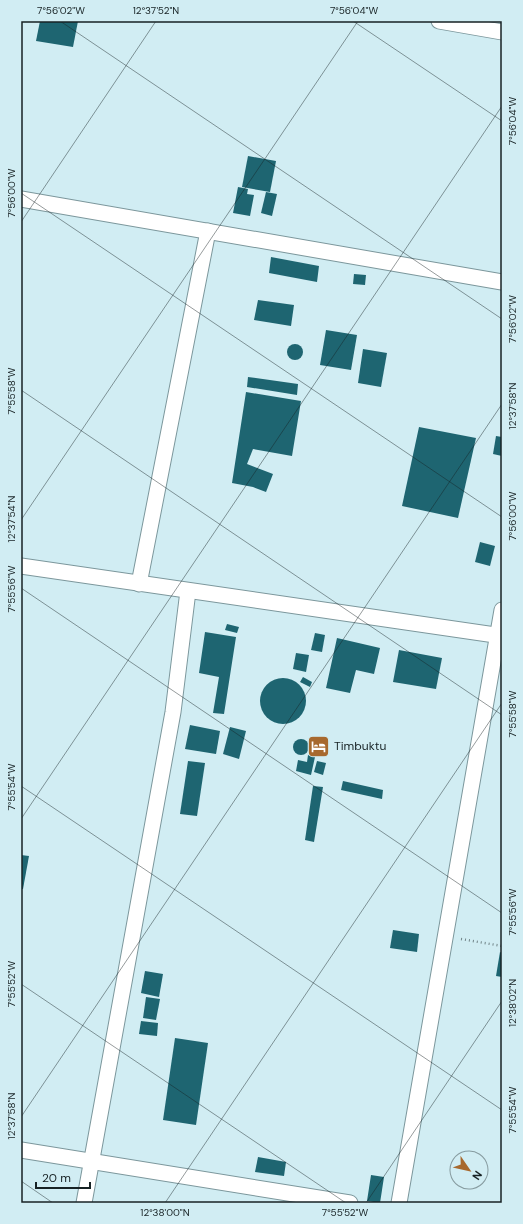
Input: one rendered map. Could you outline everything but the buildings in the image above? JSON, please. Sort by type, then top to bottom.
[{"type":"street","points":[[439,21],[458,23],[502,32]]},
{"type":"street","points":[[21,199],[502,282]]},
{"type":"street","points":[[139,584],[208,231]]},
{"type":"street","points":[[21,566],[500,636]]},
{"type":"street","points":[[84,1203],[173,712],[188,591]]},
{"type":"street","points":[[399,1203],[445,937],[500,636],[502,610]]},
{"type":"street","points":[[21,1150],[350,1203]]},
{"type":"path","points":[[445,937],[502,946]]},
{"type":"place","name":"Timbuktu","points":[[319,746]]}]
